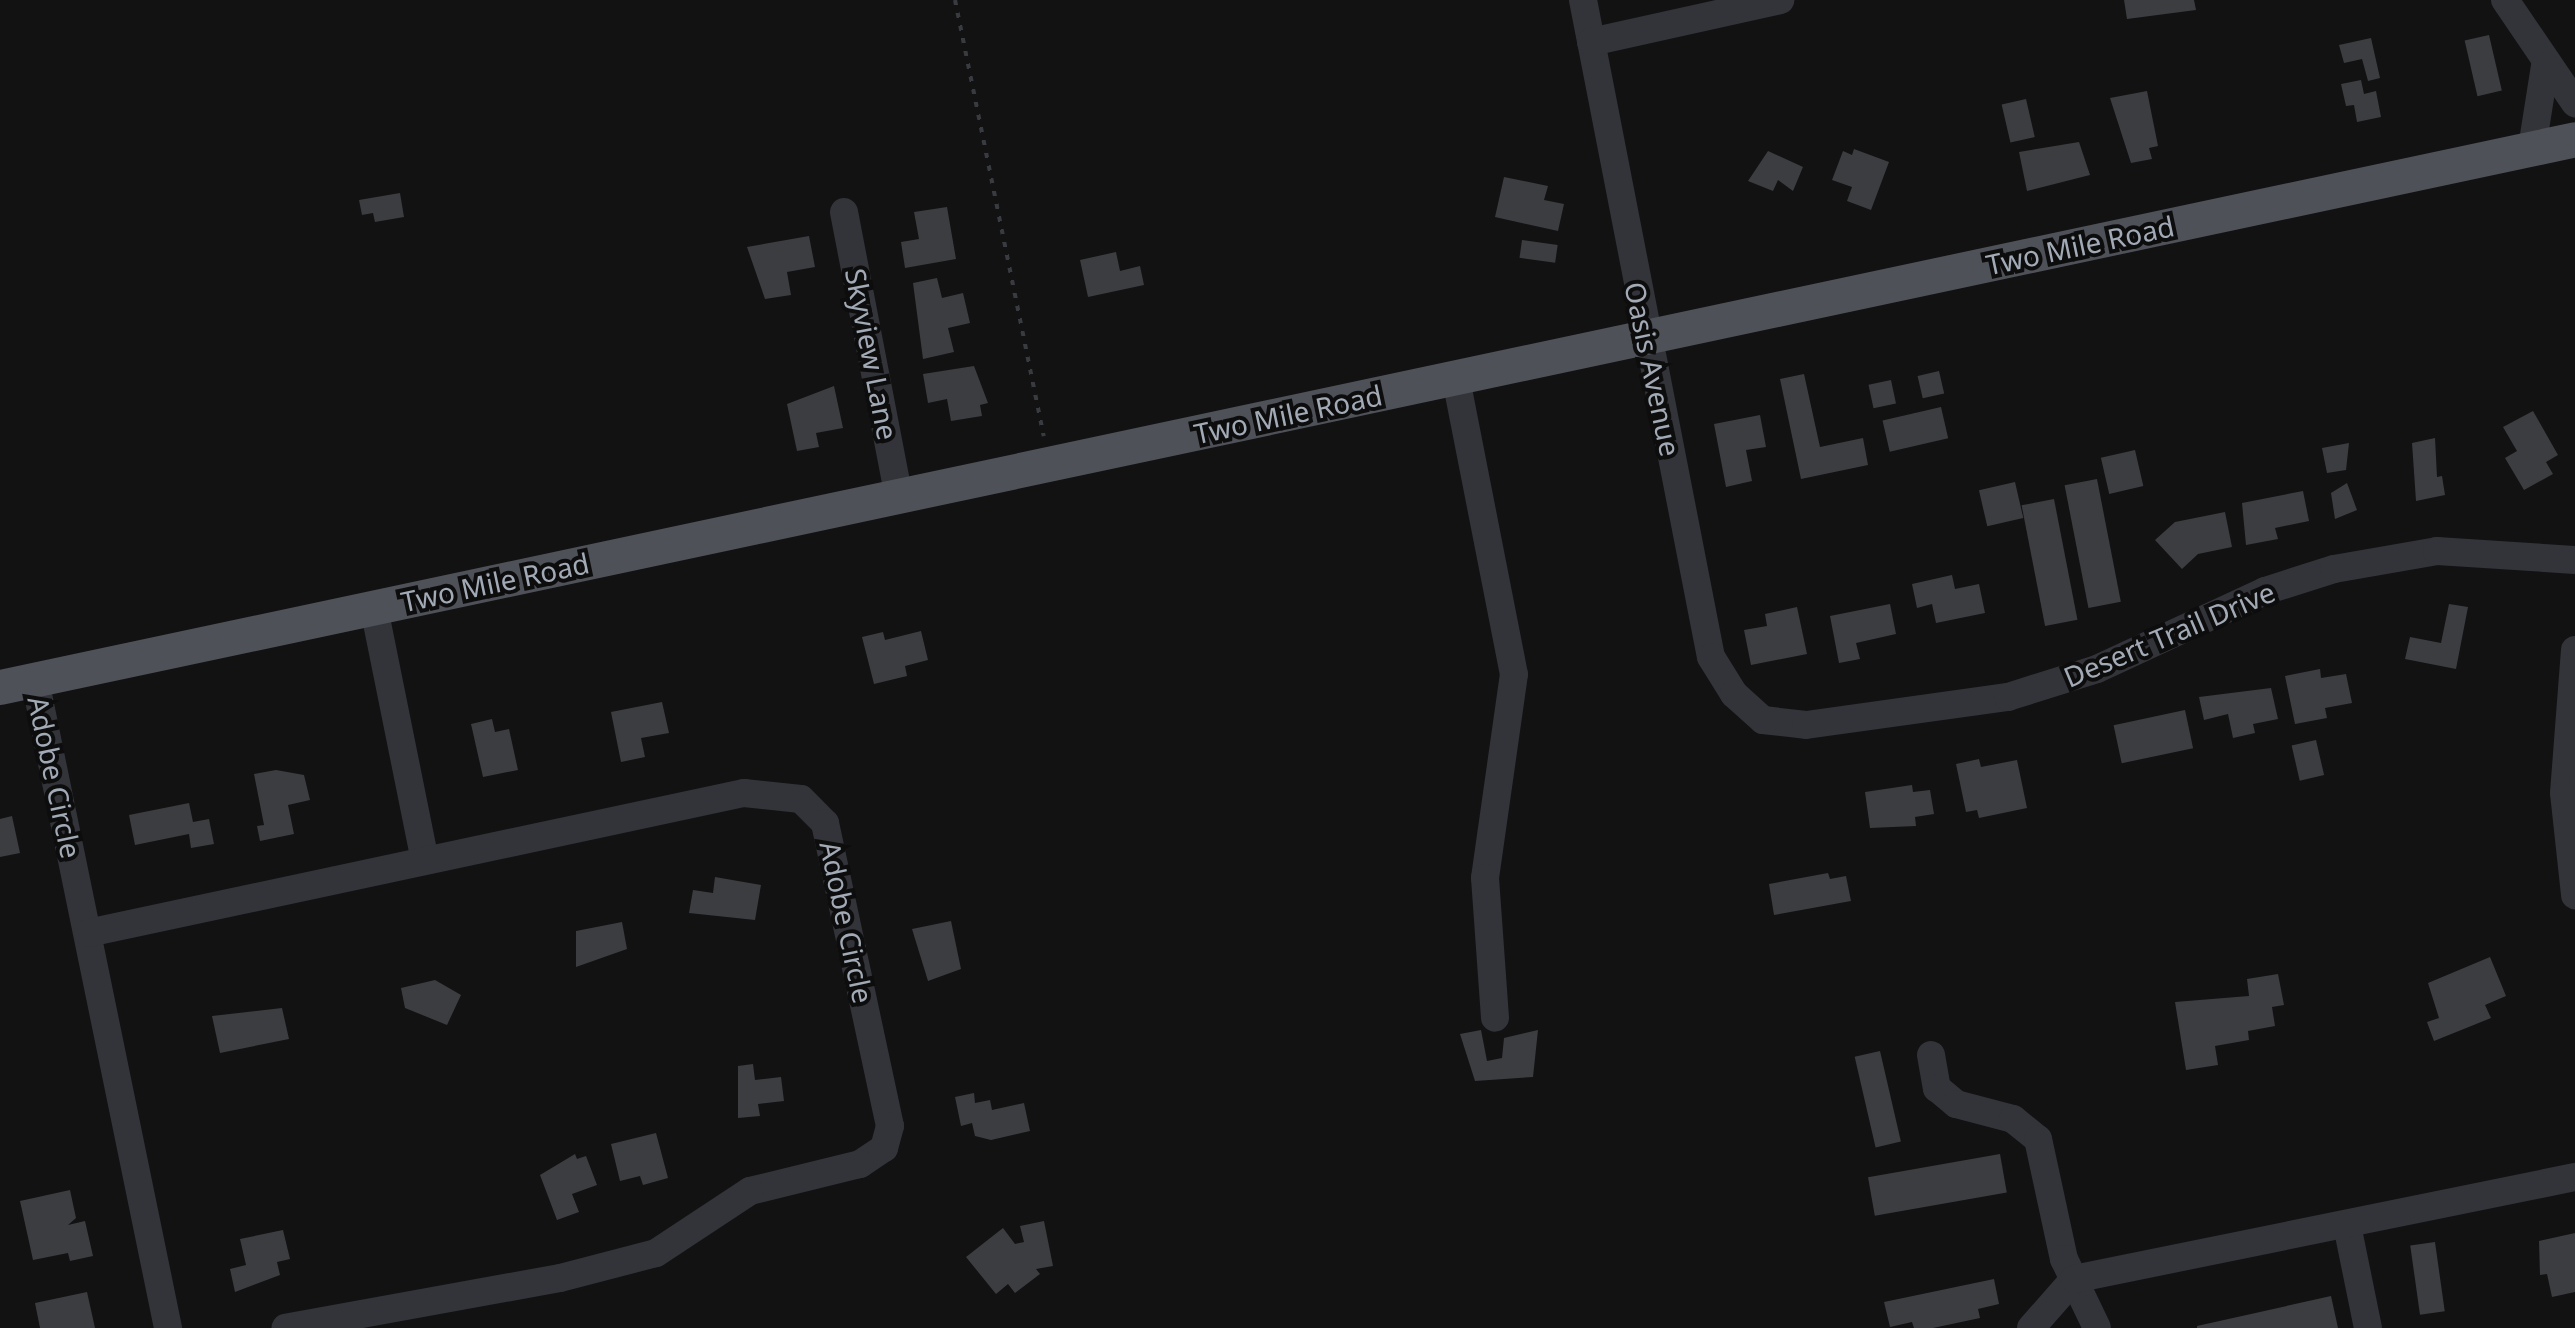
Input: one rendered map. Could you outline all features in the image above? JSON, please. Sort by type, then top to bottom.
[{"type":"main road","name":"Two Mile Road","points":[[0,687],[2575,138]]},
{"type":"street","name":"Oasis Avenue","points":[[1583,0],[1711,656],[1734,694],[1763,720]]},
{"type":"street","points":[[1591,42],[1780,0]]},
{"type":"street","points":[[2505,0],[2545,66],[2575,103]]},
{"type":"street","points":[[2532,148],[2545,66]]},
{"type":"street","name":"Skyview Lane","points":[[844,212],[899,497]]},
{"type":"street","points":[[1456,379],[1514,674],[1484,878],[1494,1018]]},
{"type":"street","name":"Desert Trail Drive","points":[[1763,720],[1806,725],[2008,697],[2097,669],[2264,591],[2334,569],[2437,551],[2575,560]]},
{"type":"street","points":[[374,608],[424,856]]},
{"type":"street","points":[[2575,650],[2564,793],[2575,895]]},
{"type":"street","name":"Adobe Circle","points":[[35,680],[168,1328]]},
{"type":"street","name":"Adobe Circle","points":[[88,932],[424,856],[744,794],[801,799],[825,824],[890,1126],[884,1148],[860,1164],[750,1191],[656,1253],[560,1278],[286,1328]]},
{"type":"street","points":[[1930,1054],[1937,1088],[1956,1104],[2013,1118],[2038,1139],[2074,1279],[2097,1328]]},
{"type":"street","points":[[2030,1328],[2074,1279],[2575,1177]]},
{"type":"street","points":[[2347,1225],[2368,1328]]},
{"type":"path","points":[[955,0],[1050,465]]},
{"type":"building","points":[[2124,0],[2194,0],[2196,10],[2127,19]]},
{"type":"building","points":[[2489,35],[2502,91],[2477,96],[2465,41]]},
{"type":"building","points":[[2371,38],[2380,78],[2368,81],[2362,59],[2344,63],[2339,45]]},
{"type":"building","points":[[2361,80],[2364,94],[2376,91],[2381,117],[2357,122],[2354,105],[2346,106],[2341,84]]},
{"type":"building","points":[[2147,91],[2158,146],[2149,148],[2152,159],[2131,163],[2110,98]]},
{"type":"building","points":[[2026,99],[2035,137],[2010,143],[2002,105]]},
{"type":"building","points":[[2079,142],[2090,175],[2027,191],[2019,152]]},
{"type":"building","points":[[1854,149],[1889,162],[1871,210],[1847,201],[1852,187],[1832,180],[1843,151],[1852,155]]},
{"type":"building","points":[[1768,151],[1803,167],[1793,191],[1778,180],[1773,191],[1748,181]]},
{"type":"building","points":[[1504,177],[1548,186],[1544,200],[1564,204],[1558,231],[1495,217]]},
{"type":"building","points":[[400,193],[404,217],[375,222],[373,213],[362,215],[359,200]]},
{"type":"building","points":[[947,207],[956,259],[905,268],[901,242],[919,239],[914,212]]},
{"type":"building","points":[[809,236],[815,267],[787,272],[791,295],[765,299],[747,247]]},
{"type":"building","points":[[1522,240],[1558,245],[1555,263],[1519,258]]},
{"type":"building","points":[[1116,252],[1120,271],[1140,266],[1144,285],[1088,297],[1080,260]]},
{"type":"building","points":[[937,278],[942,298],[963,293],[970,323],[948,328],[954,352],[923,359],[913,283]]},
{"type":"building","points":[[974,366],[988,403],[980,405],[982,416],[951,421],[947,399],[928,403],[923,374]]},
{"type":"building","points":[[1939,371],[1944,393],[1923,398],[1918,376]]},
{"type":"building","points":[[1804,374],[1820,447],[1863,438],[1868,465],[1801,479],[1780,379]]},
{"type":"building","points":[[1891,380],[1896,403],[1873,408],[1869,385]]},
{"type":"building","points":[[834,386],[843,428],[816,433],[819,447],[797,451],[787,404]]},
{"type":"building","points":[[1941,407],[1948,438],[1890,452],[1883,420]]},
{"type":"building","points":[[2533,411],[2558,455],[2546,462],[2553,474],[2524,490],[2505,458],[2517,451],[2503,427]]},
{"type":"building","points":[[1760,415],[1766,447],[1746,450],[1752,481],[1726,487],[1714,424]]},
{"type":"building","points":[[2435,438],[2437,477],[2442,476],[2445,495],[2416,501],[2412,443]]},
{"type":"building","points":[[2349,443],[2346,470],[2327,473],[2322,448]]},
{"type":"building","points":[[2135,450],[2143,486],[2109,494],[2101,458]]},
{"type":"building","points":[[2097,479],[2121,602],[2088,608],[2065,485]]},
{"type":"building","points":[[2015,482],[2023,518],[1987,526],[1979,490]]},
{"type":"building","points":[[2347,483],[2357,510],[2335,519],[2331,493]]},
{"type":"building","points":[[2303,491],[2309,521],[2275,528],[2278,539],[2246,545],[2242,503]]},
{"type":"building","points":[[2054,499],[2077,620],[2045,626],[2022,505]]},
{"type":"building","points":[[2225,512],[2232,547],[2198,554],[2182,569],[2155,540],[2175,522]]},
{"type":"building","points":[[1952,575],[1955,589],[1979,584],[1985,613],[1936,623],[1932,604],[1917,608],[1912,584]]},
{"type":"building","points":[[1890,604],[1896,634],[1856,643],[1860,659],[1839,663],[1830,616]]},
{"type":"building","points":[[2449,604],[2468,607],[2456,669],[2405,659],[2410,637],[2441,643]]},
{"type":"building","points":[[1797,607],[1807,654],[1751,665],[1744,630],[1767,626],[1765,614]]},
{"type":"building","points":[[921,631],[928,660],[905,666],[907,676],[874,684],[862,637],[883,632],[885,640]]},
{"type":"building","points":[[2320,669],[2321,678],[2346,674],[2352,703],[2325,708],[2327,718],[2295,724],[2285,676]]},
{"type":"building","points":[[2271,688],[2278,719],[2253,724],[2255,733],[2233,738],[2228,714],[2204,720],[2199,697]]},
{"type":"building","points":[[662,702],[669,733],[641,738],[645,757],[621,762],[611,712]]},
{"type":"building","points":[[2185,710],[2193,748],[2122,763],[2114,725]]},
{"type":"building","points":[[492,719],[495,732],[509,729],[518,770],[483,777],[471,724]]},
{"type":"building","points":[[2316,740],[2324,775],[2300,781],[2292,746]]},
{"type":"building","points":[[1979,759],[1981,767],[2017,760],[2027,808],[1979,818],[1977,810],[1966,812],[1956,764]]},
{"type":"building","points":[[276,770],[304,775],[310,800],[288,805],[294,834],[260,841],[257,826],[264,825],[254,774]]},
{"type":"building","points":[[1912,785],[1913,792],[1930,790],[1934,814],[1915,817],[1916,826],[1870,828],[1865,792]]},
{"type":"building","points":[[189,803],[193,822],[209,819],[214,844],[191,848],[189,834],[135,845],[129,815]]},
{"type":"building","points":[[12,816],[20,853],[0,857],[0,819]]},
{"type":"building","points":[[1828,873],[1830,879],[1846,876],[1851,901],[1774,915],[1769,884]]},
{"type":"building","points":[[715,877],[761,885],[755,920],[689,913],[693,890],[713,893]]},
{"type":"building","points":[[951,921],[961,969],[928,981],[912,929]]},
{"type":"building","points":[[622,922],[627,949],[576,967],[576,931]]},
{"type":"building","points":[[2490,957],[2506,996],[2485,1005],[2491,1018],[2434,1041],[2427,1022],[2439,1018],[2428,983]]},
{"type":"building","points":[[2278,974],[2284,1005],[2272,1007],[2275,1026],[2248,1031],[2249,1040],[2215,1046],[2218,1065],[2186,1070],[2175,1002],[2249,996],[2247,979]]},
{"type":"building","points":[[435,980],[461,995],[447,1025],[405,1008],[401,988]]},
{"type":"building","points":[[282,1008],[289,1039],[220,1053],[212,1016]]},
{"type":"building","points":[[1481,1030],[1487,1061],[1502,1058],[1504,1038],[1538,1030],[1533,1077],[1475,1081],[1460,1034]]},
{"type":"building","points":[[1880,1051],[1901,1142],[1876,1147],[1855,1057]]},
{"type":"building","points":[[753,1064],[755,1080],[781,1077],[784,1101],[758,1104],[760,1116],[738,1118],[738,1066]]},
{"type":"building","points":[[974,1093],[975,1103],[990,1100],[992,1110],[1024,1103],[1030,1131],[991,1140],[975,1136],[972,1123],[961,1126],[955,1097]]},
{"type":"building","points":[[656,1133],[668,1178],[643,1185],[640,1176],[620,1181],[611,1144]]},
{"type":"building","points":[[575,1154],[577,1159],[586,1156],[597,1185],[572,1194],[579,1212],[557,1220],[540,1175]]},
{"type":"building","points":[[2000,1154],[2007,1192],[1875,1216],[1868,1177]]},
{"type":"building","points":[[70,1190],[76,1218],[68,1225],[85,1221],[93,1256],[70,1261],[68,1253],[33,1260],[20,1201]]},
{"type":"building","points":[[1044,1221],[1053,1266],[1036,1269],[1040,1274],[1015,1293],[1008,1284],[996,1294],[966,1257],[1003,1228],[1015,1244],[1024,1242],[1020,1226]]},
{"type":"building","points":[[283,1230],[290,1259],[277,1262],[280,1275],[235,1292],[230,1269],[246,1265],[240,1239]]},
{"type":"building","points":[[2575,1233],[2575,1292],[2552,1297],[2547,1274],[2540,1275],[2539,1241]]},
{"type":"building","points":[[2435,1242],[2445,1311],[2420,1315],[2410,1245]]},
{"type":"building","points":[[1994,1279],[1999,1304],[1978,1309],[1980,1318],[1933,1328],[1914,1328],[1912,1322],[1890,1327],[1884,1302]]},
{"type":"building","points":[[87,1292],[95,1328],[40,1328],[35,1303]]},
{"type":"building","points":[[2331,1296],[2338,1328],[2197,1328],[2197,1326]]}]
